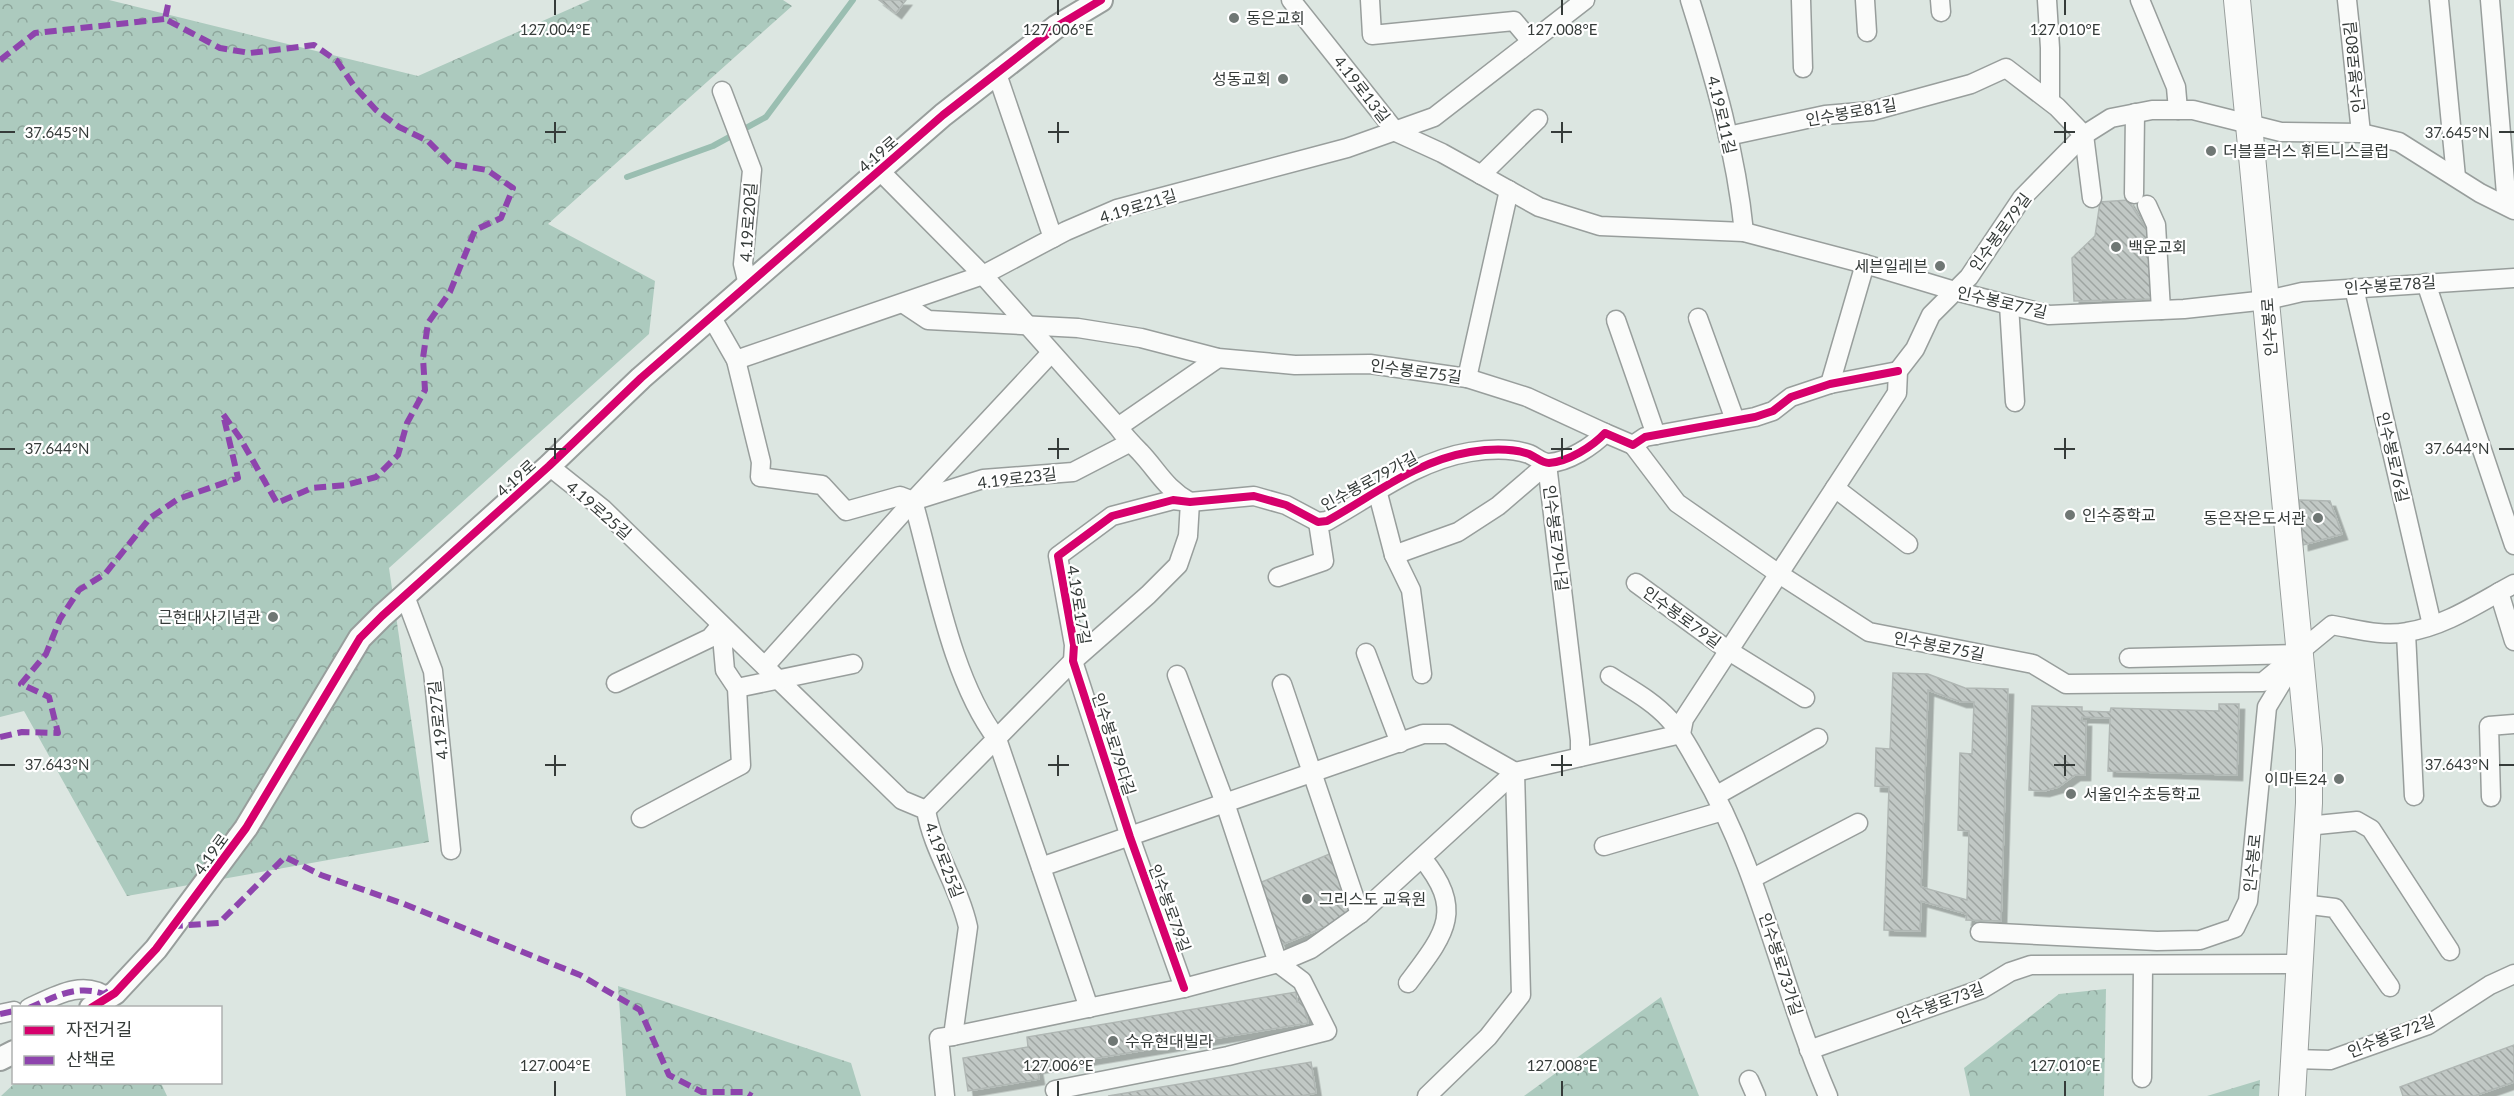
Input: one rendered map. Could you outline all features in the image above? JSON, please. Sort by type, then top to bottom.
[{"type":"main road","name":"인수봉로","points":[[2237,0],[2268,300],[2309,749],[2292,1096]]},
{"type":"street","name":"4.19로","points":[[99,1003],[175,926],[246,828],[360,638],[549,466],[641,378],[879,170],[996,71],[1056,27],[1101,0]]},
{"type":"street","name":"4.19로13길","points":[[1291,0],[1396,132],[1442,153],[1539,207],[1600,226],[1744,232]]},
{"type":"street","points":[[1370,0],[1372,35],[1514,21],[1530,40]]},
{"type":"street","name":"4.19로21길","points":[[736,360],[983,275],[1053,238],[1117,209],[1227,181],[1396,132],[1434,117],[1530,40],[1585,0]]},
{"type":"street","name":"4.19로11길","points":[[1690,0],[1715,79],[1728,136],[1744,232]]},
{"type":"street","points":[[1801,0],[1803,68]]},
{"type":"street","points":[[1865,0],[1867,32]]},
{"type":"street","points":[[2047,0],[2050,101],[2084,135],[2092,198]]},
{"type":"street","points":[[2140,0],[2176,87],[2178,110]]},
{"type":"street","name":"인수봉로80길","points":[[2347,0],[2361,133]]},
{"type":"street","points":[[2439,0],[2456,177]]},
{"type":"street","name":"인수봉로80길","points":[[2490,0],[2507,111],[2511,208]]},
{"type":"street","name":"인수봉로81길","points":[[1728,136],[1825,115],[1872,111],[1971,84],[2006,68],[2050,101]]},
{"type":"street","points":[[996,71],[1053,238]]},
{"type":"street","name":"4.19로20길","points":[[722,91],[752,170],[743,264],[748,285]]},
{"type":"street","name":"인수봉로79길","points":[[1681,734],[1684,719],[1897,393],[1898,371],[1915,349],[1931,315],[1969,277],[2022,198],[2084,135],[2110,118],[2135,113],[2193,110],[2249,126]]},
{"type":"street","points":[[2135,113],[2141,200],[2156,225],[2161,310]]},
{"type":"street","points":[[1481,175],[1538,119]]},
{"type":"street","name":"인수봉로80길","points":[[2249,126],[2281,132],[2361,133],[2399,141],[2511,208]]},
{"type":"street","points":[[879,170],[983,275],[1118,427],[1171,492],[1190,502]]},
{"type":"street","points":[[1467,378],[1509,190]]},
{"type":"street","name":"인수봉로77길","points":[[1744,232],[2049,315],[2161,310],[2268,300]]},
{"type":"street","points":[[1830,384],[1865,264]]},
{"type":"street","name":"인수봉로78길","points":[[2268,300],[2302,292],[2514,278]]},
{"type":"street","points":[[2427,283],[2514,546]]},
{"type":"street","name":"인수봉로76길","points":[[2354,288],[2432,625]]},
{"type":"street","points":[[904,304],[928,320],[1029,327]]},
{"type":"street","points":[[2009,305],[2015,402]]},
{"type":"street","name":"4.19로23길","points":[[712,318],[736,360],[761,462],[760,477],[822,485],[846,511],[900,495],[913,501],[983,479],[1073,472],[1129,443]]},
{"type":"street","points":[[1698,318],[1735,420]]},
{"type":"street","points":[[1616,320],[1656,435]]},
{"type":"street","name":"인수봉로75길","points":[[1029,327],[1078,328],[1110,333],[1218,358],[1295,365],[1370,364],[1467,378],[1527,397],[1605,433]]},
{"type":"street","points":[[765,666],[1051,352]]},
{"type":"street","points":[[1118,427],[1218,358]]},
{"type":"street","points":[[1547,464],[1561,461],[1597,441],[1605,433],[1633,445],[1645,437],[1773,411],[1791,397],[1830,384],[1898,371]]},
{"type":"street","name":"인수봉로75길","points":[[1633,445],[1677,503],[1779,574],[1869,632],[2032,664],[2066,684],[2263,682],[2299,654]]},
{"type":"street","name":"인수봉로79가길","points":[[1190,502],[1254,496],[1286,505],[1318,522],[1327,521],[1420,466],[1468,452],[1498,449],[1528,454],[1547,464]]},
{"type":"street","name":"인수봉로79나길","points":[[1394,555],[1458,532],[1498,506],[1547,464]]},
{"type":"street","name":"인수봉로79나길","points":[[1547,464],[1580,740],[1580,757]]},
{"type":"street","name":"4.19로25길","points":[[549,466],[603,509],[902,800],[926,810],[930,831],[964,910],[968,927],[955,1005],[953,1036]]},
{"type":"street","points":[[1835,488],[1908,544]]},
{"type":"street","name":"인수봉로79가길","points":[[1377,490],[1394,555],[1411,590],[1422,674]]},
{"type":"street","name":"4.19로17길","points":[[926,810],[1073,661],[1148,595],[1178,565],[1188,536],[1190,502],[1173,500],[1112,516],[1058,556],[1074,645],[1073,661]]},
{"type":"street","points":[[913,501],[953,648],[986,725],[997,740],[1089,1008]]},
{"type":"street","name":"인수봉로79가길","points":[[1278,576],[1324,561],[1318,522]]},
{"type":"street","name":"인수봉로79길","points":[[1636,583],[1729,651]]},
{"type":"street","points":[[2129,658],[2299,654],[2332,625],[2373,632],[2406,633],[2446,621],[2507,588],[2514,641]]},
{"type":"street","name":"4.19로27길","points":[[405,596],[433,671],[451,850]]},
{"type":"street","points":[[616,683],[710,638],[721,625]]},
{"type":"street","points":[[641,818],[741,765],[737,688],[725,670],[721,625]]},
{"type":"street","points":[[2406,633],[2414,796]]},
{"type":"street","points":[[1729,651],[1805,698]]},
{"type":"street","points":[[1366,653],[1400,743]]},
{"type":"street","name":"인수봉로","points":[[1980,932],[2157,941],[2200,940],[2235,928],[2249,892],[2268,707],[2299,654]]},
{"type":"street","name":"인수봉로79다길","points":[[1073,661],[1130,837]]},
{"type":"street","points":[[737,688],[853,664]]},
{"type":"street","points":[[1055,1090],[1228,1056],[1327,1031],[1302,981],[1278,963],[1225,803],[1177,675]]},
{"type":"street","points":[[945,1096],[939,1038],[1184,988],[1278,963],[1311,949],[1360,914],[1515,772],[1681,734],[1655,705],[1610,676]]},
{"type":"street","points":[[1282,684],[1360,914]]},
{"type":"street","points":[[2491,797],[2489,726],[2514,724]]},
{"type":"street","points":[[1041,867],[1423,734],[1448,734],[1515,772]]},
{"type":"street","name":"인수봉로73가길","points":[[1681,734],[1720,803],[1753,878],[1809,1050],[1828,1096]]},
{"type":"street","points":[[1604,846],[1720,803],[1818,738]]},
{"type":"street","points":[[1427,1096],[1488,1036],[1521,995],[1515,772]]},
{"type":"street","points":[[2307,826],[2357,821],[2371,829],[2450,951]]},
{"type":"street","points":[[1753,878],[1858,823]]},
{"type":"street","name":"인수봉로79길","points":[[1130,837],[1184,988]]},
{"type":"street","points":[[1408,983],[1441,939],[1448,908],[1438,878],[1422,858]]},
{"type":"street","points":[[2302,904],[2335,908],[2390,987]]},
{"type":"street","name":"인수봉로73길","points":[[1809,1050],[1982,989],[2010,972],[2031,965],[2298,964]]},
{"type":"street","points":[[2142,1078],[2144,965]]},
{"type":"street","name":"인수봉로72길","points":[[2294,1059],[2330,1060],[2428,1025],[2490,985],[2514,974]]},
{"type":"street","points":[[34,1006],[70,990],[96,991],[99,1003]]},
{"type":"green space","points":[[0,0],[109,0],[418,76],[590,0],[783,0],[792,6],[548,224],[655,281],[649,334],[389,568],[429,842],[127,896],[24,711],[0,717]]},
{"type":"green space","points":[[618,986],[851,1063],[861,1096],[626,1096]]},
{"type":"green space","points":[[2106,989],[2104,1096],[1970,1096],[1964,1068],[2059,994]]},
{"type":"green space","points":[[1661,997],[1699,1096],[1524,1096]]},
{"type":"green space","points":[[2260,1080],[2259,1096],[2207,1096]]},
{"type":"green space","points":[[14,1084],[161,1084],[167,1096],[1,1096]]},
{"type":"building","points":[[879,0],[906,0],[896,13]]},
{"type":"building","name":"백운교회","points":[[2128,200],[2147,230],[2152,299],[2074,301],[2072,258],[2095,236],[2100,202]]},
{"type":"building","name":"동은작은도서관","points":[[2299,500],[2330,501],[2342,534],[2303,545]]},
{"type":"building","points":[[1893,673],[1928,674],[1965,688],[2008,689],[2001,921],[1966,920],[1967,914],[1921,901],[1920,931],[1884,930],[1889,787],[1875,786],[1876,748],[1890,749]],"holes":[[[1928,690],[1961,702],[1974,702],[1972,754],[1960,753],[1958,830],[1969,831],[1967,900],[1921,887]]]},
{"type":"building","points":[[2219,704],[2239,704],[2237,775],[2108,771],[2110,718],[2082,717],[2081,721],[2086,721],[2085,775],[2075,775],[2058,787],[2044,791],[2029,790],[2032,706],[2082,707],[2082,711],[2110,712],[2111,708],[2219,711]]},
{"type":"building","name":"그리스도 교육원","points":[[1332,853],[1357,914],[1281,945],[1257,884]]},
{"type":"building","name":"수유현대빌라","points":[[1296,992],[1297,1002],[1303,1001],[1308,1023],[1037,1068],[1039,1079],[968,1091],[963,1058],[1028,1047],[1027,1037]]},
{"type":"building","points":[[2514,1045],[2514,1082],[2474,1096],[2403,1096],[2400,1087]]},
{"type":"building","name":"수유현대빌라","points":[[1311,1062],[1316,1093],[1301,1096],[1108,1096]]},
{"type":"waterway","points":[[627,177],[713,146],[766,117],[853,0]]},
{"type":"marked path","points":[[0,737],[22,732],[58,733],[49,697],[21,684],[46,654],[60,619],[79,590],[105,574],[150,518],[178,499],[238,478],[223,414],[240,438],[277,503],[312,488],[346,485],[376,477],[398,455],[407,423],[425,390],[423,358],[428,323],[450,292],[475,230],[501,218],[513,188],[487,170],[451,164],[428,141],[399,127],[376,110],[354,86],[337,61],[314,45],[250,53],[220,48],[165,19],[169,0]]},
{"type":"marked path","points":[[0,60],[35,33],[165,19]]},
{"type":"marked path","points":[[172,929],[175,926],[219,923],[285,857],[321,875],[404,904],[580,975],[640,1010],[669,1075],[702,1092],[745,1092],[752,1096]]},
{"type":"marked path","points":[[34,1006],[75,991],[94,991],[104,994],[110,990]]},
{"type":"marked path","points":[[0,1014],[12,1011]]},
{"type":"cycle path","points":[[94,1006],[115,993],[156,949],[246,828],[360,638],[382,616],[549,466],[641,378],[943,115],[1056,27],[1101,0]]},
{"type":"cycle path","points":[[1184,988],[1130,837],[1073,661],[1074,645],[1058,556],[1112,516],[1173,500],[1190,502],[1254,496],[1286,505],[1318,522],[1327,521],[1413,471],[1450,456],[1477,451],[1507,450],[1529,454],[1546,463],[1556,462],[1580,452],[1605,433],[1633,445],[1645,437],[1755,417],[1773,411],[1791,397],[1830,384],[1898,371]]},
{"type":"place","name":"동은교회","points":[[1234,18]]},
{"type":"place","name":"성동교회","points":[[1283,79]]},
{"type":"place","name":"더블플러스 휘트니스클럽","points":[[2211,151]]},
{"type":"place","name":"백운교회","points":[[2116,247]]},
{"type":"place","name":"세븐일레븐","points":[[1940,266]]},
{"type":"place","name":"인수중학교","points":[[2070,515]]},
{"type":"place","name":"동은작은도서관","points":[[2318,518]]},
{"type":"place","name":"근현대사기념관","points":[[273,617]]},
{"type":"place","name":"이마트24","points":[[2339,779]]},
{"type":"place","name":"서울인수초등학교","points":[[2071,794]]},
{"type":"place","name":"그리스도 교육원","points":[[1307,899]]},
{"type":"place","name":"수유현대빌라","points":[[1113,1041]]}]
